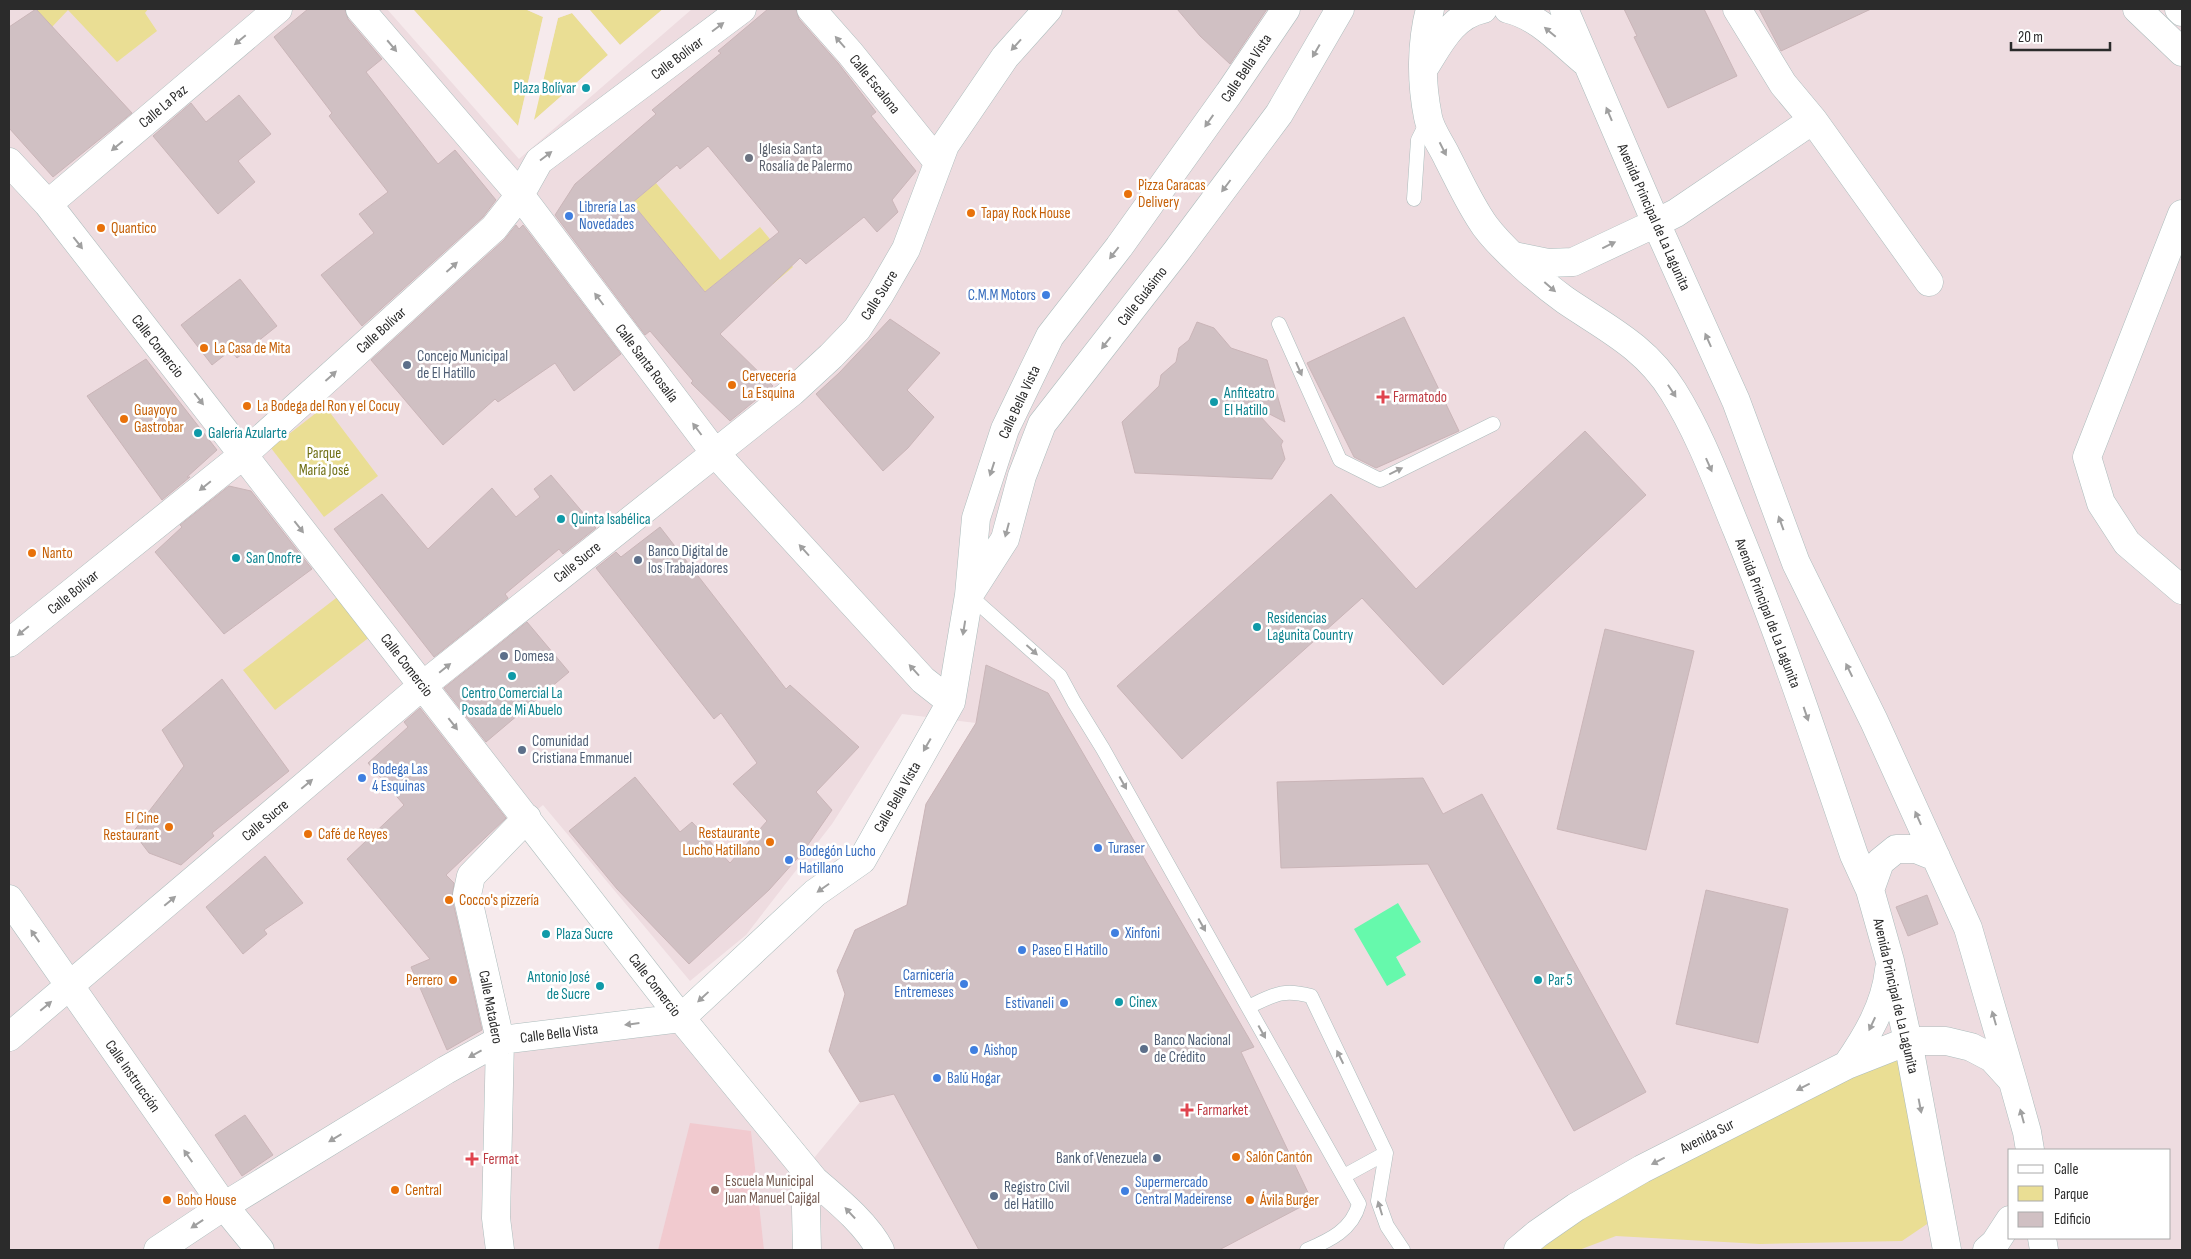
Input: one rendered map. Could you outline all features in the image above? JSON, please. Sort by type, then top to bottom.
[{"type":"street","name":"Calle La Paz","points":[[48,204],[278,9]]},
{"type":"street","name":"Calle Santa Rosalía","points":[[360,9],[520,196],[715,453],[923,680],[951,702]]},
{"type":"street","name":"Calle Bolívar","points":[[9,643],[242,455],[494,228],[520,196],[539,161],[742,9]]},
{"type":"street","name":"Calle Escalona","points":[[811,9],[850,53],[938,162]]},
{"type":"street","name":"Calle Sucre","points":[[9,1037],[422,686],[792,392],[831,356],[857,329],[906,249],[945,144],[1005,57],[1048,9]]},
{"type":"street","name":"Calle Bella Vista","points":[[158,1250],[224,1206],[446,1070],[500,1040],[681,1018],[815,893],[862,860],[951,702],[970,595],[976,518],[1005,429],[1050,336],[1125,239],[1286,9]]},
{"type":"street","name":"Calle Guásimo","points":[[970,595],[1005,539],[1022,476],[1042,424],[1176,252],[1280,114],[1340,9]]},
{"type":"street","name":"Avenida Principal de La Lagunita","points":[[1430,9],[1423,70],[1428,119],[1462,187],[1486,226],[1513,255],[1564,299],[1601,322],[1652,363],[1672,390],[1689,420],[1726,502],[1768,606],[1854,855],[1870,890],[1890,961],[1908,1041],[1947,1250]]},
{"type":"street","points":[[1423,70],[1447,32],[1462,17],[1483,9]]},
{"type":"street","points":[[1508,9],[1519,11],[1536,21],[1587,63]]},
{"type":"street","name":"Avenida Principal de La Lagunita","points":[[1564,9],[1656,223],[1736,400],[1796,563],[1874,720],[1968,928],[2027,1132],[2030,1149]]},
{"type":"street","points":[[1737,9],[1783,84],[1813,120],[1929,282]]},
{"type":"street","points":[[2137,9],[2182,52]]},
{"type":"street","points":[[2178,9],[2182,12]]},
{"type":"street","points":[[1513,255],[1548,262],[1573,262],[1676,213],[1813,120]]},
{"type":"street","name":"Calle Comercio","points":[[9,162],[48,204],[681,1018],[814,1180],[840,1203],[876,1241],[880,1250]]},
{"type":"street","points":[[2182,214],[2087,458],[2101,503],[2127,543],[2182,590]]},
{"type":"street","name":"Calle Matadero","points":[[500,1250],[496,1218],[500,1040],[467,895],[471,876],[527,818]]},
{"type":"street","points":[[1870,890],[1880,862],[1896,849],[1916,849],[1936,857]]},
{"type":"street","name":"Calle Instrucción","points":[[9,899],[224,1206],[260,1250]]},
{"type":"street","points":[[1847,1065],[1866,1038],[1878,1013],[1887,986],[1890,961]]},
{"type":"street","name":"Avenida Sur","points":[[1518,1250],[1537,1234],[1576,1207],[1634,1174],[1847,1065],[1908,1041],[1946,1040],[1972,1047],[1992,1058],[2013,1082]]},
{"type":"street","points":[[805,1169],[807,1250]]},
{"type":"street","points":[[1987,1250],[1995,1243],[2008,1223]]},
{"type":"lane","points":[[1414,198],[1418,140],[1428,119]]},
{"type":"lane","points":[[1279,324],[1340,460],[1380,480],[1493,424]]},
{"type":"lane","points":[[970,595],[1060,676],[1359,1204],[1355,1216],[1337,1235],[1307,1250]]},
{"type":"lane","points":[[1248,1007],[1279,993],[1294,991],[1311,996],[1386,1153],[1378,1201],[1386,1226],[1404,1250]]},
{"type":"lane","points":[[1344,1176],[1386,1153]]},
{"type":"shaded area","name":"Plaza Bolívar","points":[[387,9],[413,9],[518,126],[543,17],[525,9],[589,9],[620,45],[663,9],[692,9],[519,159]],"holes":[[[572,13],[608,55],[534,120],[558,18]]]},
{"type":"shaded area","points":[[902,714],[976,723],[926,804],[906,905],[855,930],[837,971],[845,994],[829,1051],[860,1102],[805,1169],[681,1018],[500,1040],[471,876],[527,818],[543,805],[690,981],[746,935],[832,824]]},
{"type":"shaded area","points":[[1398,903],[1421,942],[1396,957],[1406,975],[1387,986],[1354,929]]},
{"type":"shaded area","name":"Escuela Municipal Juan Manuel Cajigal","points":[[690,1123],[751,1131],[764,1250],[658,1250]]},
{"type":"green space","points":[[36,9],[148,9],[145,13],[157,31],[117,62],[68,10],[52,27]]},
{"type":"green space","points":[[413,9],[525,9],[543,17],[518,126]]},
{"type":"green space","points":[[589,9],[663,9],[620,45]]},
{"type":"green space","points":[[572,13],[608,55],[533,121],[558,18]]},
{"type":"green space","points":[[656,183],[720,260],[760,227],[793,267],[773,284],[749,256],[705,292],[632,203]]},
{"type":"green space","name":"Parque María José","points":[[325,406],[378,476],[324,517],[271,448]]},
{"type":"green space","points":[[340,595],[371,636],[275,710],[243,670]]},
{"type":"green space","points":[[1884,1060],[1899,1060],[1919,1136],[1927,1224],[1902,1241],[1760,1244],[1616,1236],[1579,1250],[1540,1250],[1603,1201]]},
{"type":"building","points":[[36,9],[132,113],[53,177],[9,128],[9,27]]},
{"type":"building","points":[[308,9],[345,9],[348,19],[382,59],[366,72],[438,164],[455,150],[496,200],[483,217],[362,326],[321,275],[374,233],[359,214],[388,192],[329,116],[332,113],[274,37]]},
{"type":"building","points":[[768,9],[796,9],[799,19],[838,63],[876,112],[871,116],[916,171],[892,200],[898,212],[877,232],[864,217],[806,264],[800,258],[720,334],[773,386],[730,421],[691,383],[693,381],[650,331],[645,335],[555,215],[575,184],[656,114],[652,110],[721,53],[718,51]],"holes":[[[708,146],[779,232],[705,292],[632,203],[677,165],[680,169]]]},
{"type":"building","points":[[1177,9],[1267,9],[1230,64],[1200,36]]},
{"type":"building","points":[[1624,9],[1704,9],[1737,76],[1668,108],[1634,37],[1637,36]]},
{"type":"building","points":[[1759,9],[1871,9],[1781,51]]},
{"type":"building","points":[[239,95],[271,134],[238,161],[255,182],[218,214],[153,136],[191,103],[206,122]]},
{"type":"building","points":[[516,225],[519,229],[523,225],[621,354],[574,391],[555,363],[498,402],[495,399],[443,445],[371,360],[504,240]]},
{"type":"building","points":[[240,279],[277,326],[237,358],[231,350],[212,365],[181,325]]},
{"type":"building","name":"Farmatodo","points":[[1404,317],[1459,431],[1376,468],[1354,457],[1307,363]]},
{"type":"building","points":[[890,319],[940,353],[907,390],[934,417],[908,448],[883,471],[816,394],[839,373]]},
{"type":"building","name":"Anfiteatro El Hatillo","points":[[1197,322],[1214,328],[1231,348],[1267,360],[1285,422],[1248,403],[1283,441],[1281,445],[1285,459],[1272,479],[1135,473],[1122,422],[1159,386],[1161,375],[1176,362],[1179,348],[1189,340]]},
{"type":"building","points":[[146,359],[217,450],[187,477],[190,477],[162,500],[87,396]]},
{"type":"building","points":[[1585,431],[1646,495],[1443,685],[1362,598],[1182,759],[1117,686],[1331,494],[1416,589]]},
{"type":"building","points":[[551,475],[596,528],[563,554],[559,549],[505,594],[508,598],[434,657],[334,529],[382,494],[428,549],[492,488],[516,517],[540,497],[534,489]]},
{"type":"building","name":"San Onofre","points":[[229,486],[251,491],[312,569],[224,634],[155,552],[182,527],[180,525]]},
{"type":"building","points":[[660,527],[786,689],[790,685],[859,747],[816,792],[832,810],[803,852],[769,890],[689,964],[617,889],[569,831],[635,777],[680,832],[692,822],[730,863],[767,821],[733,784],[757,763],[721,713],[714,719],[596,568],[616,552],[621,557]]},
{"type":"building","name":"Centro Comercial La Posada de Mi Abuelo","points":[[527,622],[569,672],[486,742],[444,688]]},
{"type":"building","points":[[1605,629],[1694,651],[1646,850],[1557,829]]},
{"type":"building","name":"Paseo El Hatillo","points":[[986,665],[1048,693],[1254,1047],[1241,1052],[1312,1201],[1219,1250],[979,1250],[894,1094],[860,1102],[829,1051],[845,994],[837,971],[855,930],[907,905],[926,804],[976,723]]},
{"type":"building","points":[[222,679],[289,771],[212,833],[214,836],[181,865],[149,853],[133,832],[184,766],[162,730]]},
{"type":"building","points":[[420,708],[506,818],[446,875],[454,883],[452,898],[482,1030],[447,1050],[411,967],[430,959],[347,859],[404,805],[368,763],[408,727],[404,722]]},
{"type":"building","name":"Par 5","points":[[1423,778],[1443,814],[1482,794],[1646,1092],[1574,1131],[1428,864],[1281,868],[1277,782]]},
{"type":"building","points":[[265,856],[303,903],[264,930],[267,934],[243,954],[206,907]]},
{"type":"building","points":[[1706,890],[1788,909],[1758,1043],[1676,1024]]},
{"type":"building","points":[[1927,895],[1938,924],[1908,936],[1896,907]]},
{"type":"building","points":[[245,1115],[273,1155],[242,1176],[215,1135]]},
{"type":"place","name":"Plaza Bolívar","points":[[586,88]]},
{"type":"place","name":"Iglesia Santa Rosalía de Palermo","points":[[749,158]]},
{"type":"place","name":"Pizza Caracas Delivery","points":[[1128,194]]},
{"type":"place","name":"Tapay Rock House","points":[[971,213]]},
{"type":"place","name":"Librería Las Novedades","points":[[569,216]]},
{"type":"place","name":"Quantico","points":[[101,228]]},
{"type":"place","name":"C.M.M Motors","points":[[1046,295]]},
{"type":"place","name":"La Casa de Mita","points":[[204,348]]},
{"type":"place","name":"Concejo Municipal de El Hatillo","points":[[407,365]]},
{"type":"place","name":"Cervecería La Esquina","points":[[732,385]]},
{"type":"place","name":"Farmatodo","points":[[1383,397]]},
{"type":"place","name":"Anfiteatro El Hatillo","points":[[1214,402]]},
{"type":"place","name":"La Bodega del Ron y el Cocuy","points":[[247,406]]},
{"type":"place","name":"Guayoyo Gastrobar","points":[[124,419]]},
{"type":"place","name":"Galería Azularte","points":[[198,433]]},
{"type":"place","name":"Quinta Isabélica","points":[[561,519]]},
{"type":"place","name":"Nanto","points":[[32,553]]},
{"type":"place","name":"San Onofre","points":[[236,558]]},
{"type":"place","name":"Banco Digital de los Trabajadores","points":[[638,560]]},
{"type":"place","name":"Residencias Lagunita Country","points":[[1257,627]]},
{"type":"place","name":"Domesa","points":[[504,656]]},
{"type":"place","name":"Centro Comercial La Posada de Mi Abuelo","points":[[512,676]]},
{"type":"place","name":"Comunidad Cristiana Emmanuel","points":[[522,750]]},
{"type":"place","name":"Bodega Las 4 Esquinas","points":[[362,778]]},
{"type":"place","name":"El Cine Restaurant","points":[[169,827]]},
{"type":"place","name":"Café de Reyes","points":[[308,834]]},
{"type":"place","name":"Restaurante Lucho Hatillano","points":[[770,842]]},
{"type":"place","name":"Turaser","points":[[1098,848]]},
{"type":"place","name":"Bodegón Lucho Hatillano","points":[[789,860]]},
{"type":"place","name":"Cocco's pizzería","points":[[449,900]]},
{"type":"place","name":"Xinfoni","points":[[1115,933]]},
{"type":"place","name":"Plaza Sucre","points":[[546,934]]},
{"type":"place","name":"Paseo El Hatillo","points":[[1022,950]]},
{"type":"place","name":"Perrero","points":[[453,980]]},
{"type":"place","name":"Par 5","points":[[1538,980]]},
{"type":"place","name":"Carnicería Entremeses","points":[[964,984]]},
{"type":"place","name":"Antonio José de Sucre","points":[[600,986]]},
{"type":"place","name":"Cinex","points":[[1119,1002]]},
{"type":"place","name":"Estivaneli","points":[[1064,1003]]},
{"type":"place","name":"Banco Nacional de Crédito","points":[[1144,1049]]},
{"type":"place","name":"Aishop","points":[[974,1050]]},
{"type":"place","name":"Balú Hogar","points":[[937,1078]]},
{"type":"place","name":"Farmarket","points":[[1187,1110]]},
{"type":"place","name":"Salón Cantón","points":[[1236,1157]]},
{"type":"place","name":"Bank of Venezuela","points":[[1157,1158]]},
{"type":"place","name":"Fermat","points":[[472,1159]]},
{"type":"place","name":"Central","points":[[395,1190]]},
{"type":"place","name":"Escuela Municipal Juan Manuel Cajigal","points":[[715,1190]]},
{"type":"place","name":"Supermercado Central Madeirense","points":[[1125,1191]]},
{"type":"place","name":"Registro Civil del Hatillo","points":[[994,1196]]},
{"type":"place","name":"Boho House","points":[[167,1200]]},
{"type":"place","name":"Ávila Burger","points":[[1250,1200]]}]
